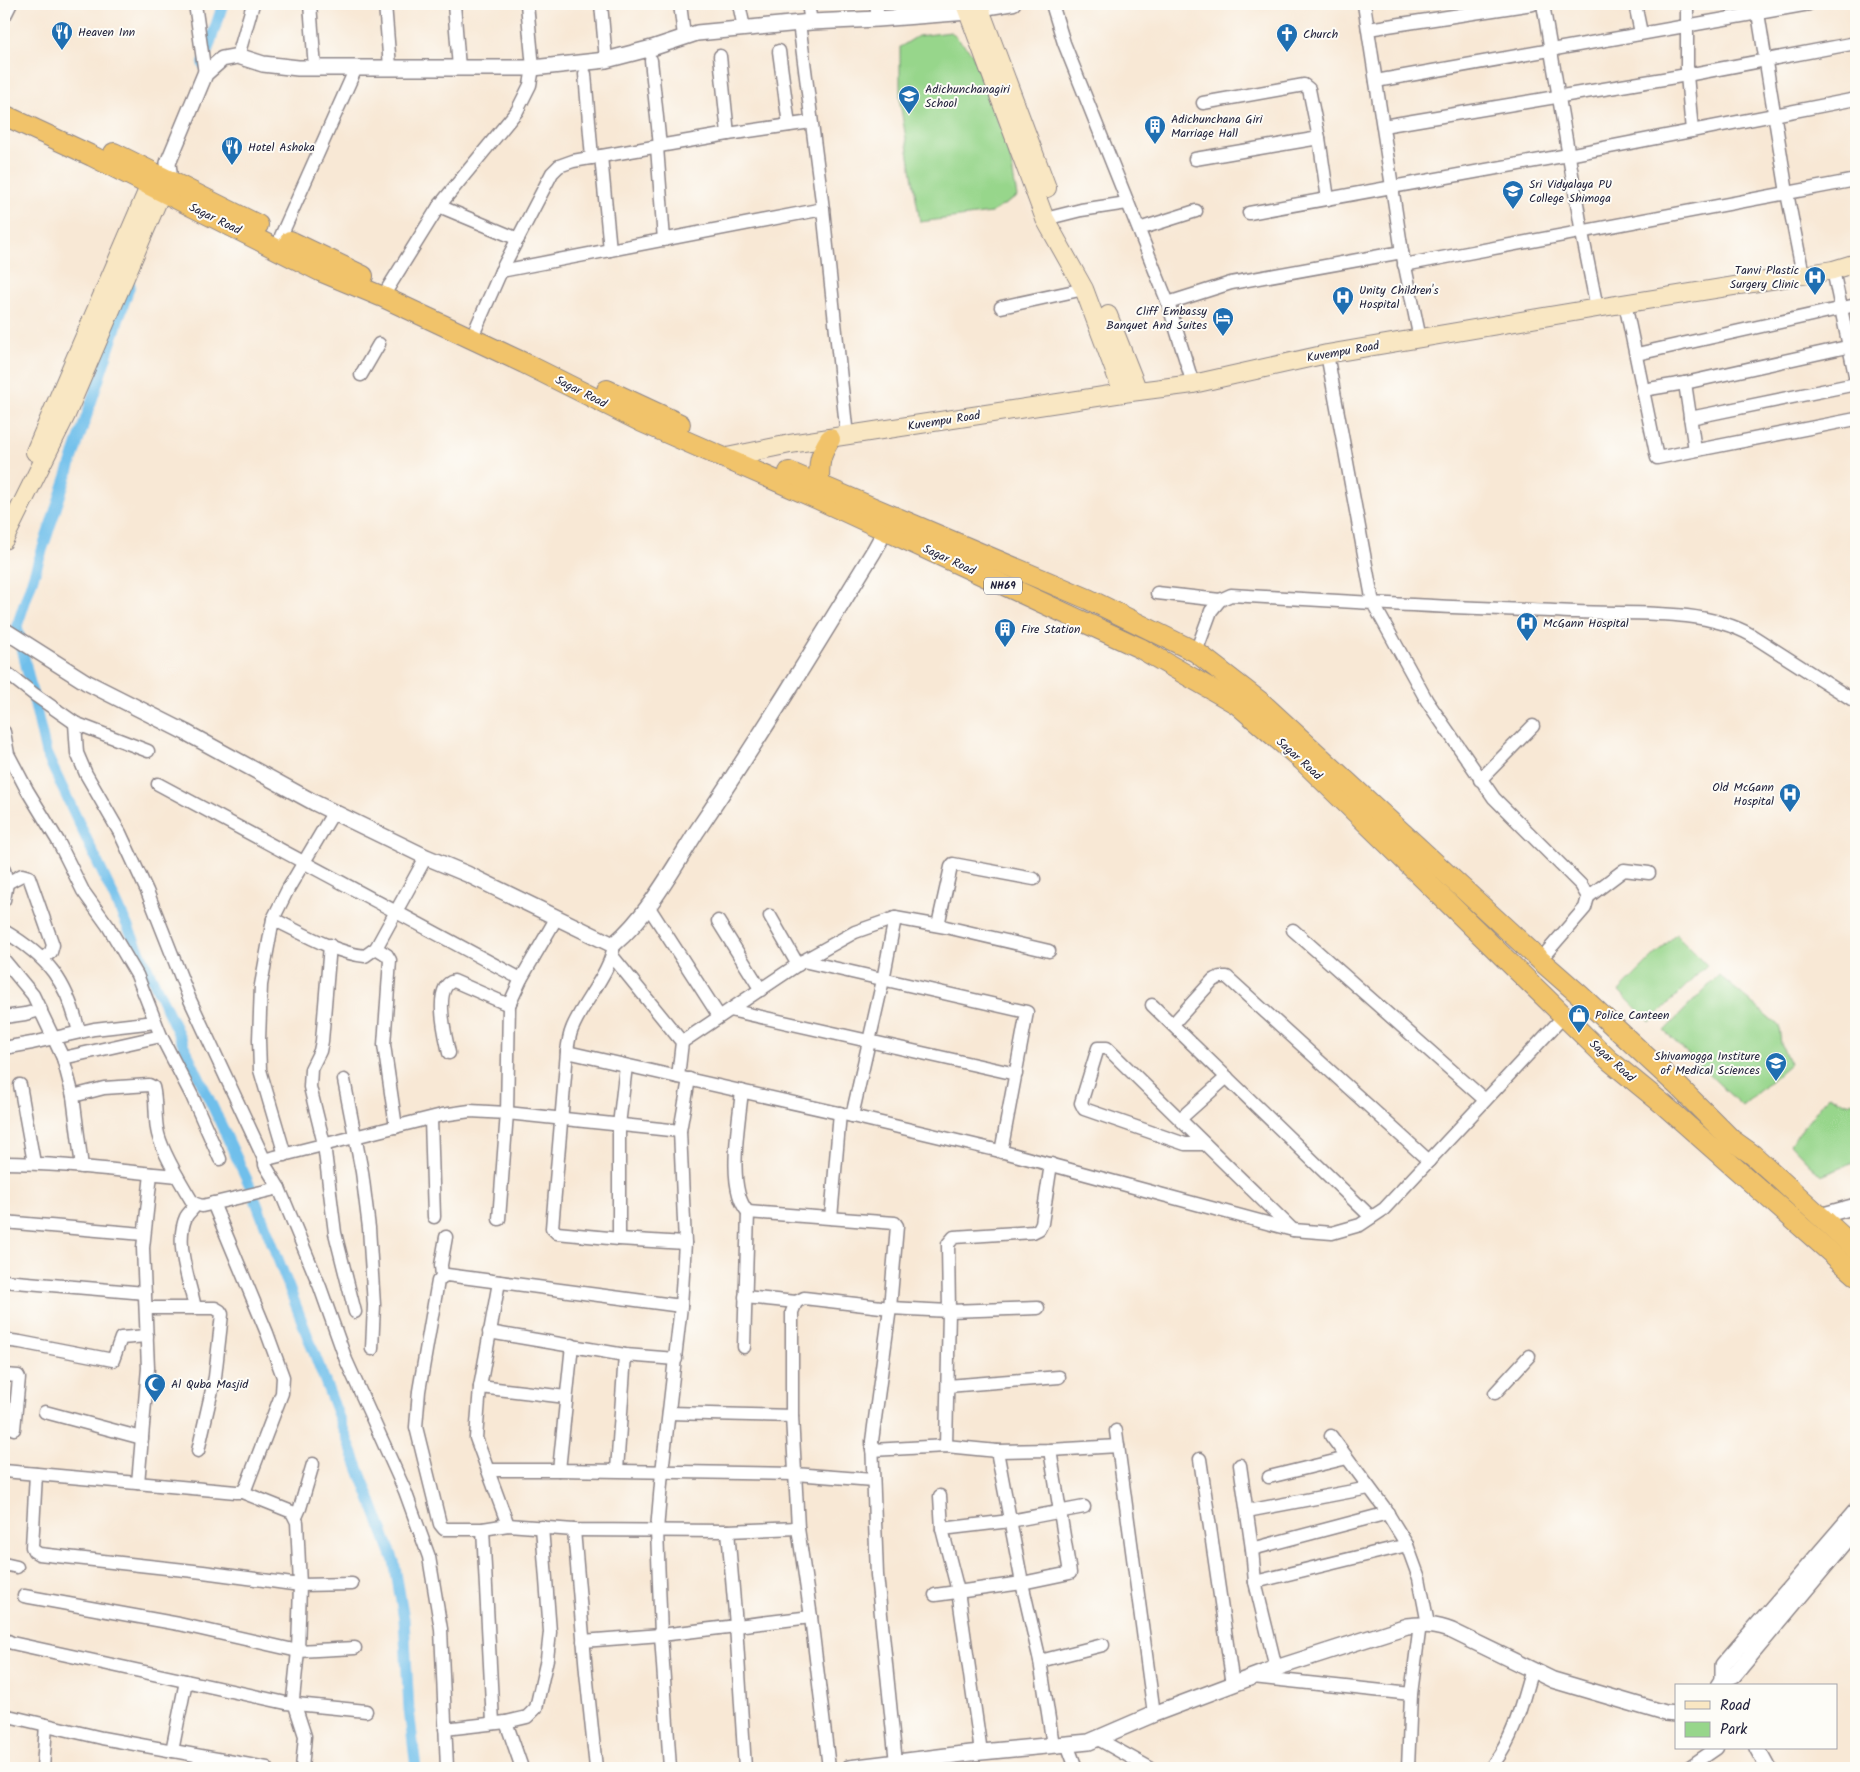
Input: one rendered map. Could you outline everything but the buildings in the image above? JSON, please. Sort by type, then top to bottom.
[{"type":"highway","name":"Sagar Road","points":[[4,100],[160,178],[388,288],[476,328],[731,455],[889,523],[1088,599],[1196,652],[1263,704],[1651,1061],[1732,1140],[1753,1155],[1856,1249]]},
{"type":"highway","name":"Sagar Road","points":[[4,115],[92,156],[160,178],[320,271],[383,297],[524,363],[642,422],[731,455],[819,484],[1014,591],[1140,648],[1237,704],[1303,761],[1609,1060],[1664,1105],[1856,1275]]},
{"type":"highway","points":[[819,484],[821,452],[838,437]]},
{"type":"main road","points":[[973,7],[1051,218],[1131,392]]},
{"type":"main road","points":[[4,515],[22,480],[160,178]]},
{"type":"main road","points":[[4,540],[66,415],[160,178]]},
{"type":"main road","points":[[1051,218],[1099,292],[1131,392]]},
{"type":"main road","name":"Kuvempu Road","points":[[731,455],[838,437],[1193,384],[1327,354],[1625,303],[1833,270],[1856,263]]},
{"type":"street","points":[[4,14],[9,4]]},
{"type":"street","points":[[195,4],[205,74]]},
{"type":"street","points":[[200,29],[206,4]]},
{"type":"street","points":[[238,56],[252,4]]},
{"type":"street","points":[[310,4],[315,68]]},
{"type":"street","points":[[385,4],[390,67]]},
{"type":"street","points":[[454,4],[459,68]]},
{"type":"street","points":[[388,288],[438,206],[517,111],[530,85],[533,68],[527,4]]},
{"type":"street","points":[[601,4],[606,60]]},
{"type":"street","points":[[680,4],[684,36]]},
{"type":"street","points":[[739,4],[744,28]]},
{"type":"street","points":[[808,4],[805,22],[811,122],[823,209],[838,437]]},
{"type":"street","points":[[160,178],[205,74],[222,59],[238,56],[263,64],[298,68],[533,68],[606,60],[652,48],[697,33],[805,22],[877,11],[1014,4]]},
{"type":"street","points":[[1052,4],[1064,44],[1168,302],[1193,384]]},
{"type":"street","points":[[1364,4],[1404,266],[1420,339]]},
{"type":"street","points":[[1368,29],[1533,4]]},
{"type":"street","points":[[1543,4],[1582,233],[1597,308]]},
{"type":"street","points":[[1636,4],[1641,33]]},
{"type":"street","points":[[1687,4],[1687,75],[1692,130]]},
{"type":"street","points":[[1376,81],[1809,4]]},
{"type":"street","points":[[1758,13],[1787,193],[1803,275]]},
{"type":"street","points":[[1383,126],[1687,75],[1856,43]]},
{"type":"street","points":[[779,51],[789,125]]},
{"type":"street","points":[[720,56],[728,134]]},
{"type":"street","points":[[651,60],[659,146],[664,240]]},
{"type":"street","points":[[281,236],[356,68]]},
{"type":"street","points":[[585,74],[610,250]]},
{"type":"street","points":[[1203,103],[1304,85],[1309,89],[1319,138],[1328,199]]},
{"type":"street","points":[[1249,213],[1856,99]]},
{"type":"street","points":[[476,328],[501,271],[552,173],[559,166],[659,146],[811,122]]},
{"type":"street","points":[[1195,159],[1319,138]]},
{"type":"street","points":[[1404,266],[1856,180]]},
{"type":"street","points":[[1051,218],[1081,210],[1127,203]]},
{"type":"street","points":[[438,206],[518,239]]},
{"type":"street","points":[[501,271],[823,209]]},
{"type":"street","points":[[1139,229],[1196,211]]},
{"type":"street","points":[[1168,302],[1231,283],[1402,252]]},
{"type":"street","points":[[1833,270],[1841,308],[1853,346],[1856,380]]},
{"type":"street","points":[[1001,307],[1084,289]]},
{"type":"street","points":[[1625,303],[1657,458],[1856,419]]},
{"type":"street","points":[[1636,354],[1856,304]]},
{"type":"street","points":[[361,376],[379,344]]},
{"type":"street","points":[[1643,390],[1684,384],[1853,346]]},
{"type":"street","points":[[1327,354],[1373,603],[1426,701],[1480,780],[1494,798],[1581,885],[1588,897]]},
{"type":"street","points":[[1684,384],[1695,450]]},
{"type":"street","points":[[1690,418],[1856,384]]},
{"type":"street","points":[[685,1243],[557,1233],[552,1228],[567,1052],[571,1030],[621,939],[648,906],[757,742],[889,523]]},
{"type":"street","points":[[1157,593],[1220,600]]},
{"type":"street","points":[[1196,652],[1211,611],[1220,600],[1231,595],[1576,612],[1661,614],[1718,621],[1737,627],[1856,702]]},
{"type":"street","points":[[4,630],[86,682],[184,732],[333,813],[426,857],[467,874],[609,944],[682,1042],[683,1078],[680,1131],[685,1243],[676,1359],[657,1530],[661,1635],[670,1768]]},
{"type":"street","points":[[4,671],[35,696],[74,723],[148,751]]},
{"type":"street","points":[[74,723],[76,753],[120,833],[147,891],[190,1000],[265,1161],[274,1189],[320,1287],[346,1360],[405,1491],[429,1557],[441,1630],[446,1768]]},
{"type":"street","points":[[1480,780],[1533,726]]},
{"type":"street","points":[[4,732],[11,761],[58,841],[83,891],[108,926],[137,975],[161,1036],[192,1096],[220,1159]]},
{"type":"street","points":[[158,784],[521,979]]},
{"type":"street","points":[[285,1155],[260,1070],[261,985],[274,919],[333,813]]},
{"type":"street","points":[[274,919],[330,945],[365,956],[376,948],[426,857]]},
{"type":"street","points":[[938,925],[953,864],[1034,879]]},
{"type":"street","points":[[4,870],[7,883],[4,900]]},
{"type":"street","points":[[1540,960],[1585,908],[1588,897],[1624,870],[1649,872]]},
{"type":"street","points":[[7,883],[22,875],[29,878],[53,945],[51,952],[42,959]]},
{"type":"street","points":[[648,906],[725,1013],[870,1040],[1016,1074]]},
{"type":"street","points":[[770,916],[800,963],[1026,1012],[1001,1152]]},
{"type":"street","points":[[498,1219],[508,1113],[510,1006],[521,979],[557,917]]},
{"type":"street","points":[[831,1218],[846,1114],[870,1040],[895,918]]},
{"type":"street","points":[[682,1042],[800,963],[854,932],[895,918],[938,925],[1049,951]]},
{"type":"street","points":[[718,921],[761,990]]},
{"type":"street","points":[[1293,930],[1485,1100]]},
{"type":"street","points":[[4,931],[27,945],[60,980],[73,1006],[79,1032]]},
{"type":"street","points":[[330,945],[322,1041],[320,1051],[311,1069],[310,1087],[324,1144],[335,1233],[355,1312]]},
{"type":"street","points":[[376,948],[387,955],[390,960],[384,1045],[396,1127]]},
{"type":"street","points":[[4,960],[33,995],[63,1058],[73,1096],[82,1167]]},
{"type":"street","points":[[1173,1024],[1213,980],[1227,977],[1429,1161]]},
{"type":"street","points":[[449,1053],[442,1010],[443,990],[448,983],[454,980],[510,1006]]},
{"type":"street","points":[[1152,1005],[1371,1217]]},
{"type":"street","points":[[4,1017],[41,1010]]},
{"type":"street","points":[[567,1052],[846,1114],[1051,1164],[1293,1230],[1332,1233],[1360,1225],[1384,1209],[1564,1016]]},
{"type":"street","points":[[4,1048],[79,1032],[155,1022]]},
{"type":"street","points":[[63,1058],[161,1036]]},
{"type":"street","points":[[1205,1144],[1185,1144],[1084,1109],[1081,1103],[1098,1048],[1107,1048],[1293,1230]]},
{"type":"street","points":[[619,1239],[619,1125],[626,1066]]},
{"type":"street","points":[[1180,1119],[1228,1077]]},
{"type":"street","points":[[344,1080],[362,1172],[368,1228],[374,1305],[372,1349]]},
{"type":"street","points":[[20,1084],[34,1163]]},
{"type":"street","points":[[73,1096],[104,1088],[151,1086],[154,1090],[155,1119],[158,1136],[177,1176],[196,1205],[202,1206],[274,1189]]},
{"type":"street","points":[[742,1091],[737,1142],[736,1185],[742,1206],[748,1212],[895,1223],[897,1226],[890,1308],[872,1450],[877,1575],[896,1763]]},
{"type":"street","points":[[265,1161],[324,1144],[470,1111],[508,1113],[680,1131]]},
{"type":"street","points":[[431,1119],[434,1217]]},
{"type":"street","points":[[4,1163],[34,1163],[177,1176]]},
{"type":"street","points":[[946,1446],[949,1311],[948,1244],[954,1237],[1034,1232],[1039,1229],[1042,1223],[1051,1164]]},
{"type":"street","points":[[138,1483],[148,1368],[143,1234],[151,1174]]},
{"type":"street","points":[[213,1203],[267,1333],[283,1377],[282,1393],[246,1487],[242,1492]]},
{"type":"street","points":[[195,1308],[182,1256],[182,1238],[186,1216],[196,1205]]},
{"type":"street","points":[[1820,1216],[1856,1206]]},
{"type":"street","points":[[744,1347],[748,1212]]},
{"type":"street","points":[[4,1222],[143,1234]]},
{"type":"street","points":[[442,1277],[442,1254],[446,1237]]},
{"type":"street","points":[[681,1306],[499,1282],[442,1277],[438,1281],[419,1391],[416,1427],[440,1524],[444,1529],[483,1529],[508,1524],[574,1530],[728,1531],[798,1528]]},
{"type":"street","points":[[4,1281],[145,1293]]},
{"type":"street","points":[[499,1282],[480,1387],[476,1438],[508,1524]]},
{"type":"street","points":[[745,1297],[796,1302],[804,1298],[890,1308],[949,1311],[1038,1308]]},
{"type":"street","points":[[796,1302],[792,1312],[792,1416],[798,1528],[829,1768]]},
{"type":"street","points":[[146,1308],[215,1308],[222,1314],[215,1377],[198,1451]]},
{"type":"street","points":[[489,1332],[625,1354],[676,1359]]},
{"type":"street","points":[[4,1340],[113,1360],[121,1338],[147,1336]]},
{"type":"street","points":[[559,1470],[572,1345]]},
{"type":"street","points":[[617,1470],[625,1354]]},
{"type":"street","points":[[1495,1393],[1529,1356]]},
{"type":"street","points":[[4,1375],[18,1376],[20,1378],[14,1429]]},
{"type":"street","points":[[948,1386],[1059,1377]]},
{"type":"street","points":[[480,1387],[566,1397]]},
{"type":"street","points":[[45,1412],[142,1438]]},
{"type":"street","points":[[669,1413],[792,1416]]},
{"type":"street","points":[[1116,1431],[1154,1714]]},
{"type":"street","points":[[1331,1436],[1388,1513],[1407,1545],[1419,1578],[1424,1624],[1412,1694],[1408,1768]]},
{"type":"street","points":[[872,1450],[946,1446],[997,1451],[1118,1446]]},
{"type":"street","points":[[935,1595],[1022,1583],[1070,1573],[1050,1450]]},
{"type":"street","points":[[997,1451],[1022,1583],[1060,1745],[1076,1768]]},
{"type":"street","points":[[1269,1477],[1347,1458]]},
{"type":"street","points":[[1200,1459],[1233,1685]]},
{"type":"street","points":[[302,1768],[305,1736],[294,1704],[300,1585],[296,1517],[312,1464]]},
{"type":"street","points":[[1240,1465],[1255,1582],[1276,1668]]},
{"type":"street","points":[[488,1470],[617,1470],[795,1474],[873,1480]]},
{"type":"street","points":[[4,1472],[242,1492],[292,1512],[296,1517]]},
{"type":"street","points":[[36,1474],[32,1547],[39,1554],[300,1585],[352,1584]]},
{"type":"street","points":[[1247,1511],[1369,1488]]},
{"type":"street","points":[[940,1496],[942,1529],[958,1591],[981,1752]]},
{"type":"street","points":[[942,1529],[1010,1521],[1084,1507]]},
{"type":"street","points":[[1721,1683],[1722,1665],[1856,1511]]},
{"type":"street","points":[[1252,1549],[1388,1513]]},
{"type":"street","points":[[445,1729],[506,1722],[527,1717],[536,1708],[547,1659],[550,1632],[542,1527]]},
{"type":"street","points":[[483,1529],[493,1723]]},
{"type":"street","points":[[1721,1683],[1734,1675],[1856,1529]]},
{"type":"street","points":[[574,1530],[596,1768]]},
{"type":"street","points":[[728,1531],[745,1768]]},
{"type":"street","points":[[1255,1582],[1407,1545]]},
{"type":"street","points":[[4,1564],[17,1567]]},
{"type":"street","points":[[24,1596],[179,1624],[298,1651],[355,1648]]},
{"type":"street","points":[[583,1641],[661,1635],[811,1617]]},
{"type":"street","points":[[849,1768],[981,1752],[1089,1742],[1154,1714],[1276,1668],[1407,1626],[1424,1624],[1437,1625],[1452,1631],[1553,1680],[1665,1713],[1675,1714]]},
{"type":"street","points":[[4,1639],[12,1643],[294,1704],[366,1711]]},
{"type":"street","points":[[1040,1661],[1103,1645]]},
{"type":"street","points":[[1494,1763],[1502,1753],[1513,1730],[1532,1669]]},
{"type":"street","points":[[1253,1677],[1412,1694]]},
{"type":"street","points":[[172,1750],[186,1681]]},
{"type":"street","points":[[4,1715],[102,1738],[259,1768]]},
{"type":"street","points":[[506,1722],[522,1768]]},
{"type":"street","points":[[43,1768],[46,1725]]},
{"type":"street","points":[[1098,1738],[1150,1768]]},
{"type":"street","points":[[1688,1768],[1714,1750]]},
{"type":"street","points":[[1758,1750],[1768,1768]]},
{"type":"green space","points":[[951,32],[972,53],[1009,150],[1017,197],[991,213],[920,222],[900,103],[900,47],[918,36]]},
{"type":"green space","points":[[1676,934],[1707,965],[1650,1022],[1619,991]]},
{"type":"green space","points":[[1719,975],[1779,1026],[1781,1044],[1790,1064],[1742,1106],[1664,1031]]},
{"type":"green space","points":[[1829,1095],[1844,1103],[1856,1102],[1856,1162],[1821,1176],[1790,1144]]},
{"type":"waterway","points":[[203,64],[223,4]]},
{"type":"waterway","points":[[130,285],[17,626],[46,753],[250,1186],[394,1561],[404,1619],[409,1710],[416,1768]]},
{"type":"place","name":"Heaven Inn","points":[[62,51]]},
{"type":"place","name":"Church","points":[[1287,53]]},
{"type":"place","name":"Adichunchanagiri School","points":[[909,115]]},
{"type":"place","name":"Adichunchana Giri Marriage Hall","points":[[1155,145]]},
{"type":"place","name":"Hotel Ashoka","points":[[232,166]]},
{"type":"place","name":"Sri Vidyalaya PU College Shimoga","points":[[1513,210]]},
{"type":"place","name":"Tanvi Plastic Surgery Clinic","points":[[1815,296]]},
{"type":"place","name":"Unity Children's Hospital","points":[[1343,316]]},
{"type":"place","name":"Cliff Embassy Banquet And Suites","points":[[1223,337]]},
{"type":"place","name":"McGann Hospital","points":[[1527,642]]},
{"type":"place","name":"Fire Station","points":[[1005,648]]},
{"type":"place","name":"Old McGann Hospital","points":[[1790,813]]},
{"type":"place","name":"Police Canteen","points":[[1579,1034]]},
{"type":"place","name":"Shivamogga Institure of Medical Sciences","points":[[1776,1082]]},
{"type":"place","name":"Al Quba Masjid","points":[[155,1403]]}]
